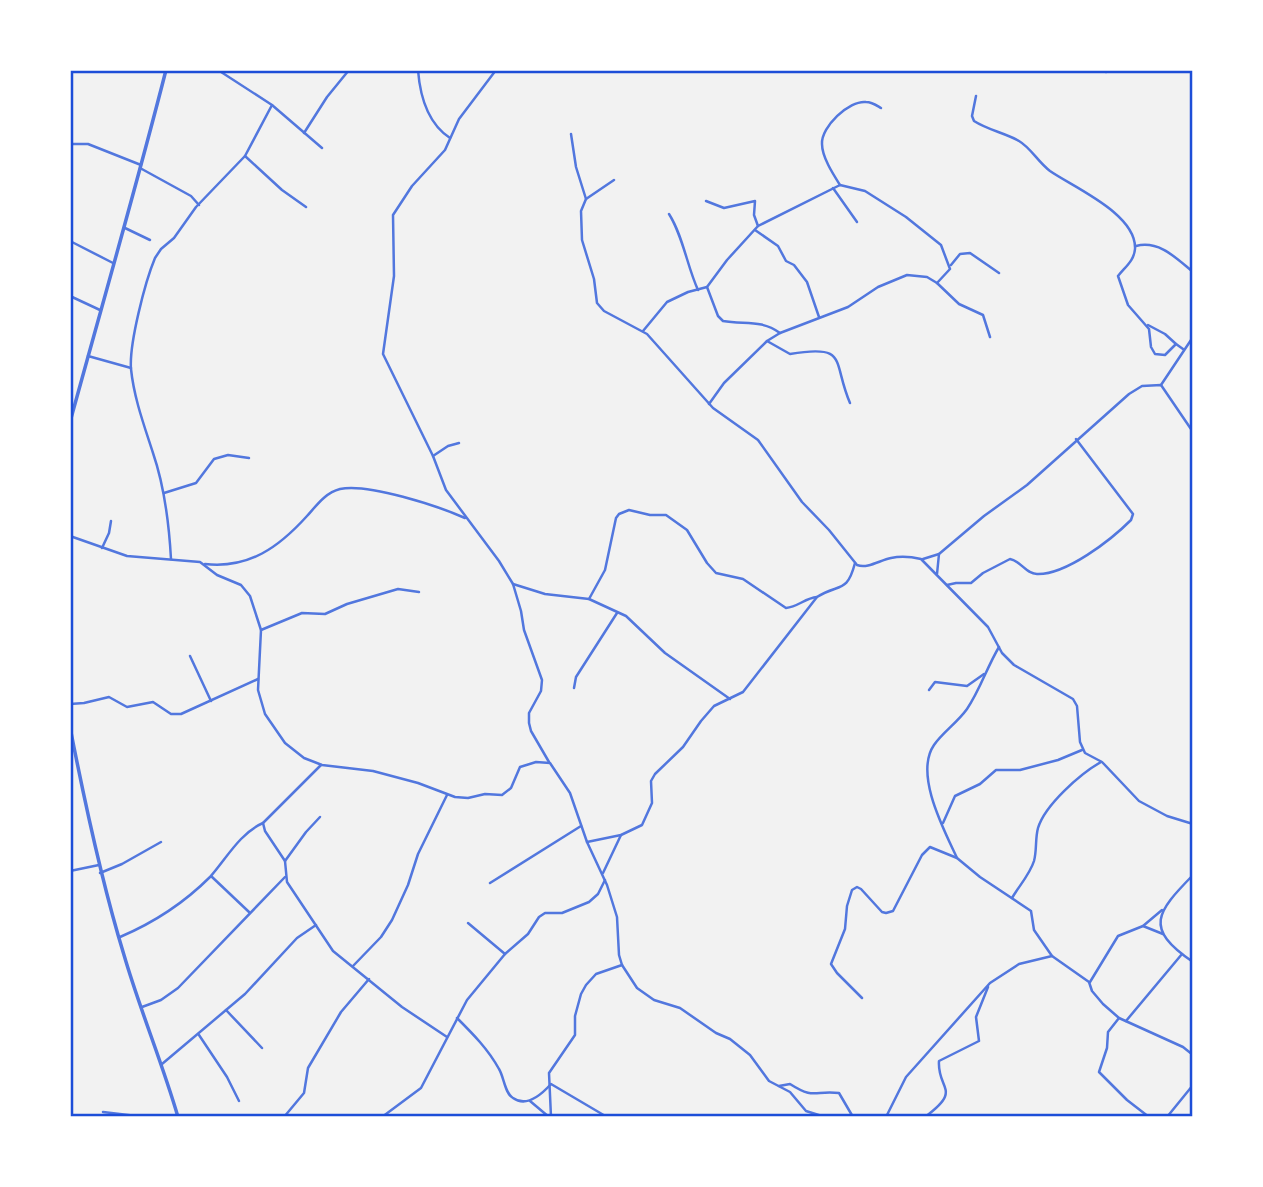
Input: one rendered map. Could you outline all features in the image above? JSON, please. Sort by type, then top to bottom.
[{"type":"street","points":[[70,422],[166,70]]},
{"type":"street","points":[[220,70],[272,105],[303,134],[323,148]]},
{"type":"street","points":[[303,134],[327,97],[349,70]]},
{"type":"street","points":[[418,70],[423,101],[432,120],[441,132],[450,138]]},
{"type":"street","points":[[496,70],[459,119],[446,150],[412,186],[393,215],[394,276],[383,349],[394,381],[433,456],[446,490],[513,584],[524,630],[542,680],[541,691],[529,713],[531,731],[570,793],[587,842],[606,880],[616,909],[622,965],[637,988],[646,995],[680,1008],[730,1040],[750,1055],[769,1081],[790,1092],[806,1111],[825,1117]]},
{"type":"street","points":[[976,96],[972,116],[974,121],[1022,143],[1051,172],[1091,194],[1122,221],[1135,246],[1131,261],[1119,275],[1128,305],[1147,325],[1165,334],[1183,349]]},
{"type":"street","points":[[840,185],[824,153],[821,142],[825,133],[833,119],[850,105],[865,101],[881,108]]},
{"type":"street","points":[[172,560],[169,516],[140,414],[131,368],[133,344],[151,268],[161,249],[174,238],[199,205],[244,156],[272,105]]},
{"type":"street","points":[[571,134],[576,167],[586,199],[580,222],[582,240],[594,279],[597,303],[604,311],[643,331],[660,345],[709,404],[764,446],[797,495],[861,567],[890,558],[921,559],[939,554],[984,516],[1027,485],[1129,394],[1142,386],[1161,385]]},
{"type":"street","points":[[70,144],[88,144],[141,167],[191,196],[199,205]]},
{"type":"street","points":[[244,156],[282,190],[306,207]]},
{"type":"street","points":[[586,199],[614,180]]},
{"type":"street","points":[[643,331],[667,302],[707,287],[758,226],[840,185],[865,191],[906,217],[941,245],[950,269]]},
{"type":"street","points":[[833,188],[857,222]]},
{"type":"street","points":[[706,201],[724,208],[755,201],[754,215],[758,226]]},
{"type":"street","points":[[669,214],[680,236],[684,255],[698,290]]},
{"type":"street","points":[[124,228],[150,240]]},
{"type":"street","points":[[755,230],[778,246],[786,261],[794,265],[807,282],[819,317]]},
{"type":"street","points":[[70,240],[115,264]]},
{"type":"street","points":[[1135,246],[1150,244],[1158,247],[1193,272]]},
{"type":"street","points":[[937,283],[950,269],[955,257],[964,253],[975,256],[999,273]]},
{"type":"street","points":[[709,404],[724,383],[780,333],[848,307],[878,287],[907,275],[927,277],[959,304],[983,315],[990,337]]},
{"type":"street","points":[[707,287],[718,316],[723,321],[759,322],[780,333]]},
{"type":"street","points":[[70,296],[100,310]]},
{"type":"street","points":[[1147,325],[1155,354],[1165,355],[1176,344]]},
{"type":"street","points":[[1161,385],[1193,337]]},
{"type":"street","points":[[768,341],[790,354],[814,350],[830,352],[839,365],[850,403]]},
{"type":"street","points":[[88,356],[131,368]]},
{"type":"street","points":[[1161,385],[1193,432]]},
{"type":"street","points":[[947,585],[971,583],[983,573],[1010,559],[1036,575],[1052,572],[1083,557],[1131,520],[1133,514],[1129,507],[1076,439]]},
{"type":"street","points":[[433,456],[448,446],[459,443]]},
{"type":"street","points":[[164,493],[196,483],[214,458],[228,455],[249,458]]},
{"type":"street","points":[[70,536],[127,555],[234,565],[264,552],[294,530],[324,497],[342,489],[372,490],[436,507],[468,519]]},
{"type":"street","points":[[589,599],[605,570],[616,518],[629,509],[650,515],[666,515],[687,530],[716,573],[743,579],[786,608],[794,607],[809,597],[817,597]]},
{"type":"street","points":[[102,548],[111,521]]},
{"type":"street","points":[[937,575],[939,554]]},
{"type":"street","points":[[921,559],[988,627],[999,647],[1014,665],[1073,699],[1077,706],[1082,749],[1085,753],[1102,762],[1139,801],[1167,816],[1193,824]]},
{"type":"street","points":[[587,842],[621,835],[642,825],[652,803],[651,782],[655,774],[683,747],[714,706],[743,692],[817,597],[846,584],[855,563]]},
{"type":"street","points":[[204,564],[216,575],[235,581],[246,590],[261,630],[258,679],[262,705],[269,722],[293,751],[313,763],[373,771],[462,798],[485,794],[502,795],[511,788],[520,767],[536,762],[550,763]]},
{"type":"street","points":[[513,584],[545,594],[589,599],[617,612],[634,622],[665,653],[692,674],[708,682],[730,699]]},
{"type":"street","points":[[261,630],[302,613],[325,614],[347,604],[398,589],[419,592]]},
{"type":"street","points":[[573,688],[576,677],[617,612]]},
{"type":"street","points":[[957,858],[929,786],[928,758],[934,746],[954,727],[968,707],[999,647]]},
{"type":"street","points":[[190,656],[211,701]]},
{"type":"street","points":[[929,690],[935,682],[967,686],[984,674]]},
{"type":"street","points":[[70,704],[109,697],[127,707],[153,702],[176,715],[258,679]]},
{"type":"street","points":[[70,727],[100,873],[178,1116],[169,1117]]},
{"type":"street","points":[[943,823],[955,796],[980,784],[996,770],[1020,770],[1070,756],[1082,749]]},
{"type":"street","points":[[1012,898],[1034,862],[1038,829],[1047,813],[1076,781],[1102,762]]},
{"type":"street","points":[[120,937],[153,922],[189,896],[211,876],[247,833],[263,823],[322,765]]},
{"type":"street","points":[[353,966],[382,937],[392,920],[418,854],[447,794]]},
{"type":"street","points":[[285,861],[320,817]]},
{"type":"street","points":[[263,823],[265,831],[285,861],[285,877],[333,951],[402,1007],[447,1037]]},
{"type":"street","points":[[490,883],[581,826]]},
{"type":"street","points":[[603,874],[621,835]]},
{"type":"street","points":[[100,873],[162,842]]},
{"type":"street","points":[[862,998],[831,964],[845,929],[852,890],[858,887],[882,912],[890,913],[898,904],[930,847],[957,858],[1031,911],[1034,929],[1052,956],[1089,982],[1102,1004],[1119,1018],[1183,1047],[1193,1055]]},
{"type":"street","points":[[70,871],[99,865]]},
{"type":"street","points":[[1089,982],[1118,936],[1143,926],[1164,908],[1193,874]]},
{"type":"street","points":[[211,876],[250,912]]},
{"type":"street","points":[[142,1007],[162,1000],[178,988],[285,877]]},
{"type":"street","points":[[382,1117],[421,1088],[474,990],[505,954],[528,934],[545,913],[562,913],[589,902],[598,894],[606,880]]},
{"type":"street","points":[[1163,934],[1159,922],[1164,908]]},
{"type":"street","points":[[468,923],[505,954]]},
{"type":"street","points":[[162,1064],[246,995],[296,938],[316,925]]},
{"type":"street","points":[[1143,926],[1163,934],[1193,962]]},
{"type":"street","points":[[1126,1021],[1182,954]]},
{"type":"street","points":[[886,1117],[906,1077],[990,983],[1019,964],[1052,956]]},
{"type":"street","points":[[550,1117],[550,1069],[575,1035],[577,1007],[586,985],[596,974],[622,965]]},
{"type":"street","points":[[284,1117],[304,1093],[309,1068],[341,1012],[369,979]]},
{"type":"street","points":[[925,1117],[939,1105],[946,1094],[939,1072],[939,1061],[979,1041],[976,1017],[990,983]]},
{"type":"street","points":[[226,1010],[262,1048]]},
{"type":"street","points":[[457,1018],[488,1051],[501,1071],[509,1094],[516,1100],[529,1101],[550,1117]]},
{"type":"street","points":[[1119,1018],[1108,1032],[1107,1048],[1099,1072],[1149,1117]]},
{"type":"street","points":[[199,1035],[227,1077],[239,1101]]},
{"type":"street","points":[[529,1101],[551,1084]]},
{"type":"street","points":[[551,1084],[607,1117]]},
{"type":"street","points":[[779,1086],[790,1084],[802,1093],[809,1094],[839,1093],[853,1117]]},
{"type":"street","points":[[1167,1117],[1193,1085]]},
{"type":"street","points":[[595,1117],[598,1111]]},
{"type":"street","points":[[103,1112],[145,1117]]}]
